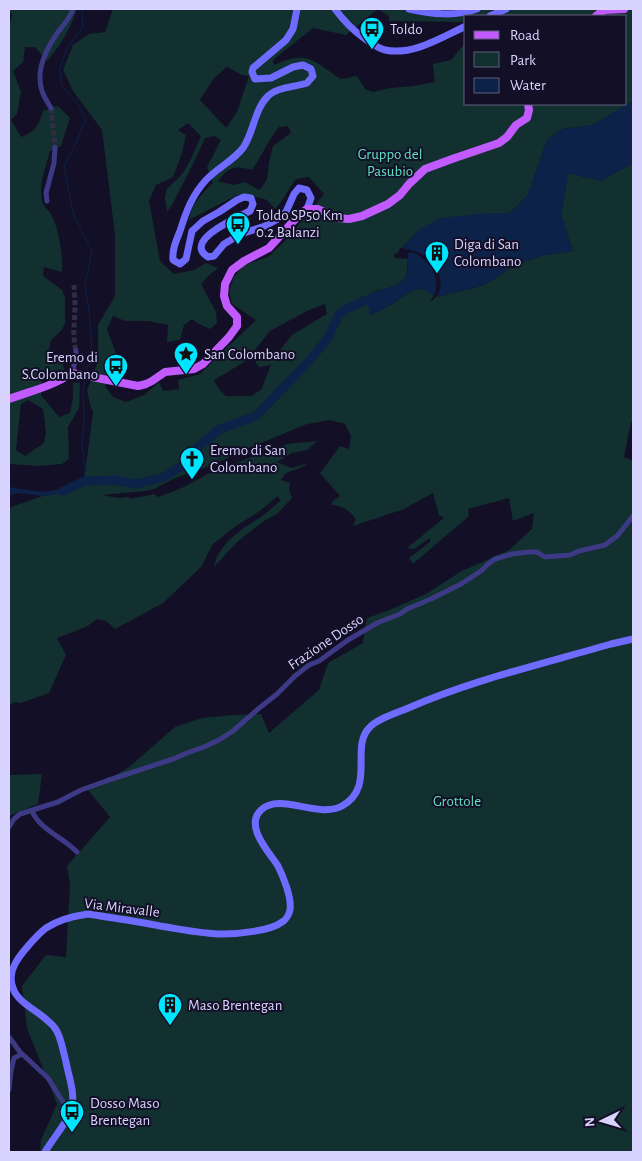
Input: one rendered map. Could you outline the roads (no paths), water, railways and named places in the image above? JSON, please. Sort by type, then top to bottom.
[{"type":"main road","points":[[597,15],[604,10],[624,9]]},
{"type":"main road","points":[[9,399],[39,390],[75,373],[138,386],[152,381],[165,372],[194,369],[203,364],[237,326],[236,318],[227,306],[224,296],[225,284],[232,270],[244,261],[269,248],[298,216],[307,209],[318,209],[338,218],[349,218],[362,216],[388,204],[426,169],[452,158],[499,143],[507,137],[516,125],[527,118],[530,110],[528,105]]},
{"type":"street","points":[[52,108],[42,92],[40,78],[42,62],[50,44],[71,15],[73,9]]},
{"type":"street","points":[[297,9],[293,29],[286,40],[253,68],[252,72],[255,78],[271,78],[293,67],[303,65],[310,69],[313,76],[307,84],[278,90],[269,95],[262,104],[244,147],[207,179],[195,194],[175,244],[173,260],[180,264],[186,259],[192,232],[203,221],[244,197],[251,198],[253,204],[250,211],[217,228],[207,236],[201,245],[200,250],[202,254],[208,257],[214,256],[224,244],[241,234],[276,220],[286,212],[294,194],[299,188],[307,190],[311,198],[307,209]]},
{"type":"street","points":[[336,9],[358,33],[377,47],[385,50],[416,49],[464,27]]},
{"type":"street","points":[[409,9],[423,12],[459,14],[477,9]]},
{"type":"street","points":[[492,15],[506,9]]},
{"type":"street","points":[[47,201],[46,192],[54,163],[55,147]]},
{"type":"street","points":[[75,373],[76,351]]},
{"type":"street","name":"Frazione Dosso","points":[[9,827],[17,816],[58,802],[89,787],[173,759],[219,740],[233,731],[309,665],[377,623],[400,614],[406,609],[460,584],[481,571],[495,559],[529,552],[537,552],[545,557],[570,555],[605,545],[618,535],[633,516]]},
{"type":"street","name":"Via Miravalle","points":[[44,1152],[70,1113],[73,1101],[72,1088],[56,1029],[15,994],[12,988],[11,974],[17,960],[46,928],[71,917],[88,914],[192,931],[223,934],[250,932],[277,925],[285,920],[290,909],[290,901],[281,873],[255,826],[256,817],[266,806],[277,804],[334,810],[348,802],[359,786],[363,740],[369,728],[382,719],[464,686],[633,639]]},
{"type":"street","points":[[33,810],[33,815],[47,829],[77,852]]},
{"type":"street","points":[[9,1037],[22,1054],[48,1078],[70,1113]]},
{"type":"street","points":[[9,1090],[12,1063],[14,1058],[22,1054]]},
{"type":"water","points":[[633,101],[633,164],[601,181],[568,173],[561,215],[573,251],[544,255],[515,265],[484,285],[436,297],[440,291],[441,283],[435,265],[421,254],[402,248],[420,229],[440,218],[487,213],[510,213],[528,195],[547,140],[562,129],[593,125]]},
{"type":"water","points":[[412,252],[429,264],[435,276],[436,289],[434,296],[417,289],[371,315],[366,300],[369,294],[401,282],[407,273],[408,253]]},
{"type":"water","points":[[73,483],[75,490],[56,494],[44,496],[17,493],[9,496],[9,487],[48,491],[60,489]]},
{"type":"waterway","points":[[83,9],[83,27],[67,49],[60,68],[62,86],[79,106],[85,120],[77,141],[64,165],[73,213],[92,251],[85,284],[92,350],[86,373]]},
{"type":"waterway","points":[[63,491],[84,481],[115,480],[136,484],[164,477],[191,460],[192,452],[218,430],[256,416],[309,361],[328,338],[338,316],[344,310],[366,300]]},
{"type":"waterway","points":[[84,481],[85,470],[82,442],[84,422],[83,390],[85,380]]},
{"type":"tunnel","points":[[51,108],[55,147]]},
{"type":"tunnel","points":[[74,285],[76,351]]},
{"type":"place","name":"Toldo","points":[[372,50]]},
{"type":"place","name":"Toldo SP50 Km 0.2 Balanzi","points":[[238,245]]},
{"type":"place","name":"Diga di San Colombano","points":[[437,274]]},
{"type":"place","name":"San Colombano","points":[[186,375]]},
{"type":"place","name":"Eremo di S.Colombano","points":[[116,387]]},
{"type":"place","name":"Eremo di San Colombano","points":[[192,480]]},
{"type":"place","name":"Maso Brentegan","points":[[170,1026]]},
{"type":"place","name":"Dosso Maso Brentegan","points":[[72,1133]]},
{"type":"park label","name":"Gruppo del Pasubio","points":[[390,162]]},
{"type":"park label","name":"Grottole","points":[[457,801]]}]
